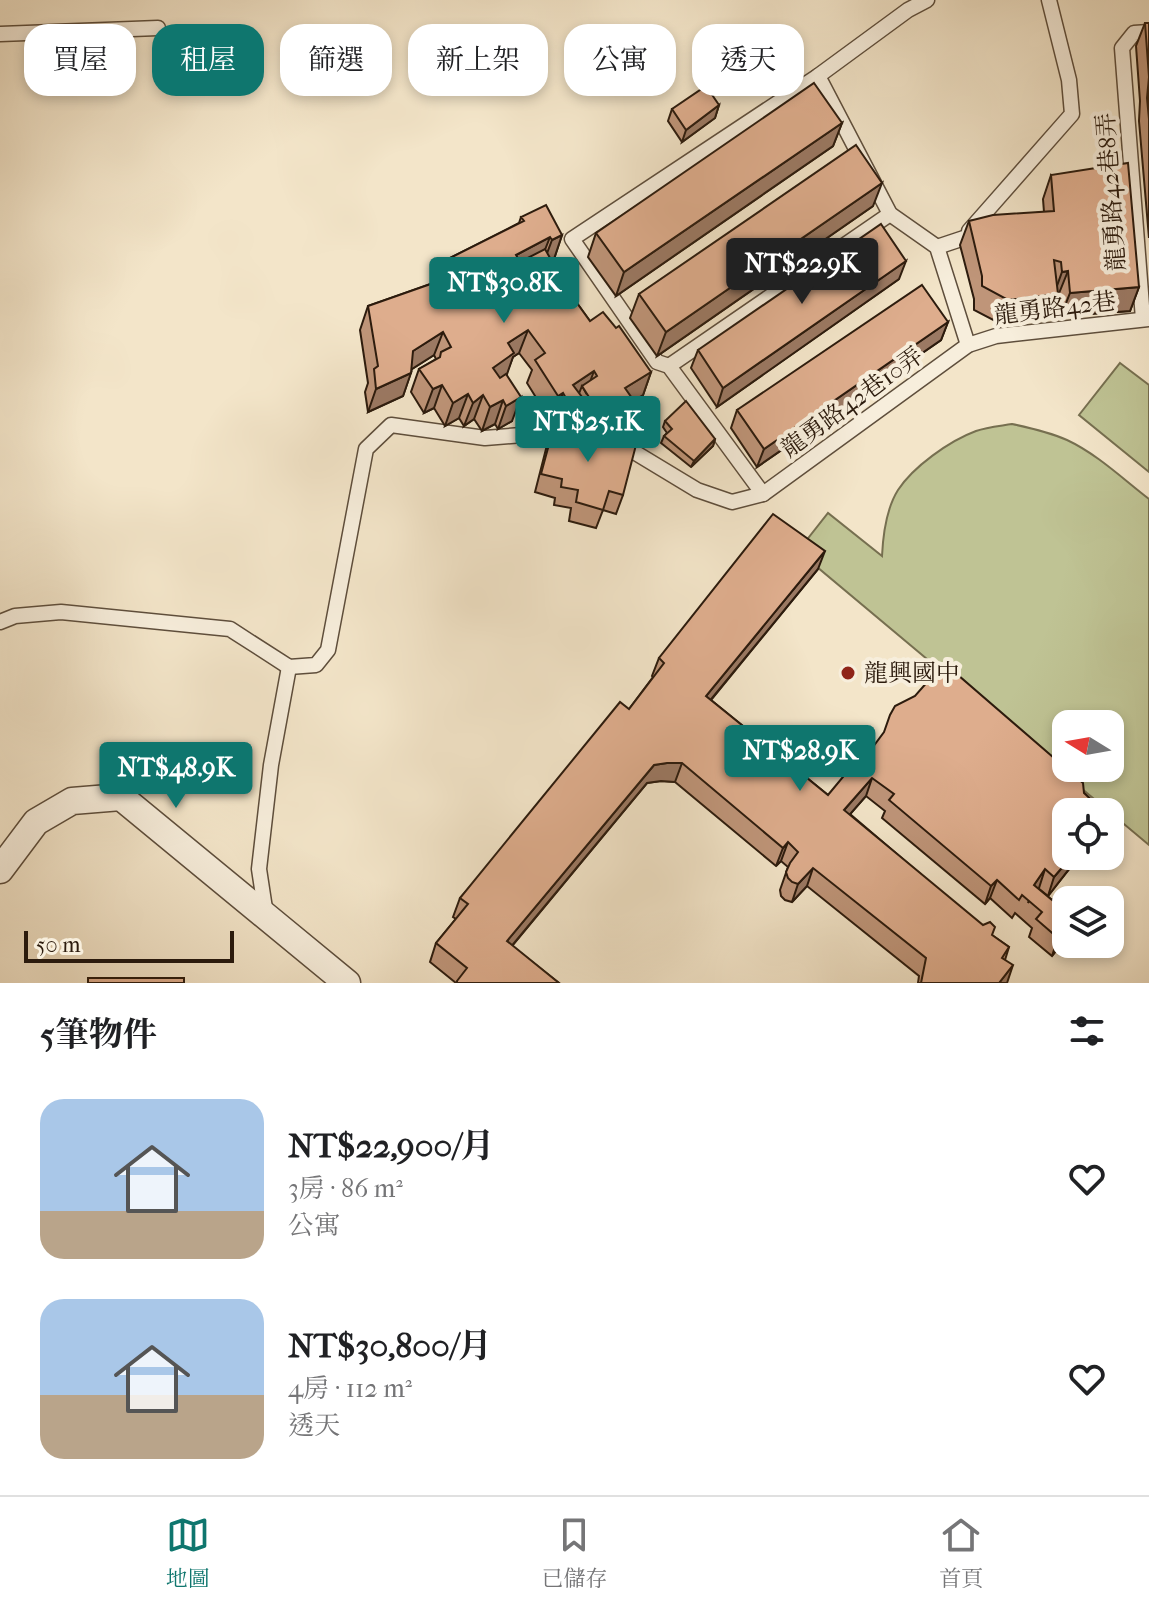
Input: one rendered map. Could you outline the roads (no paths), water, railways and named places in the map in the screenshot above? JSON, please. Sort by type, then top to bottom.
[{"type":"street","points":[[0,870],[36,822],[72,801],[121,797],[347,983]]},
{"type":"lane","points":[[0,622],[15,616],[61,612],[230,629],[289,667],[316,665],[328,650],[366,449],[391,425],[485,438],[559,432],[611,438],[697,490],[732,502],[763,494],[669,366],[657,362],[572,239],[927,0]]},
{"type":"lane","points":[[964,238],[1072,114],[1069,80],[1049,0]]},
{"type":"lane","points":[[0,34],[152,28]]},
{"type":"lane","name":"龍勇路42巷8弄","points":[[1146,319],[1122,48],[1134,33],[1149,32]]},
{"type":"lane","points":[[818,76],[890,214],[937,247],[968,345]]},
{"type":"lane","points":[[669,366],[890,214]]},
{"type":"lane","points":[[937,247],[990,233]]},
{"type":"lane","name":"龍勇路42巷","points":[[968,345],[996,336],[1146,319]]},
{"type":"lane","name":"龍勇路42巷10弄","points":[[763,494],[968,345]]},
{"type":"lane","points":[[266,916],[259,869],[271,765],[289,667]]},
{"type":"place","name":"龍興國中","points":[[848,673]]}]
